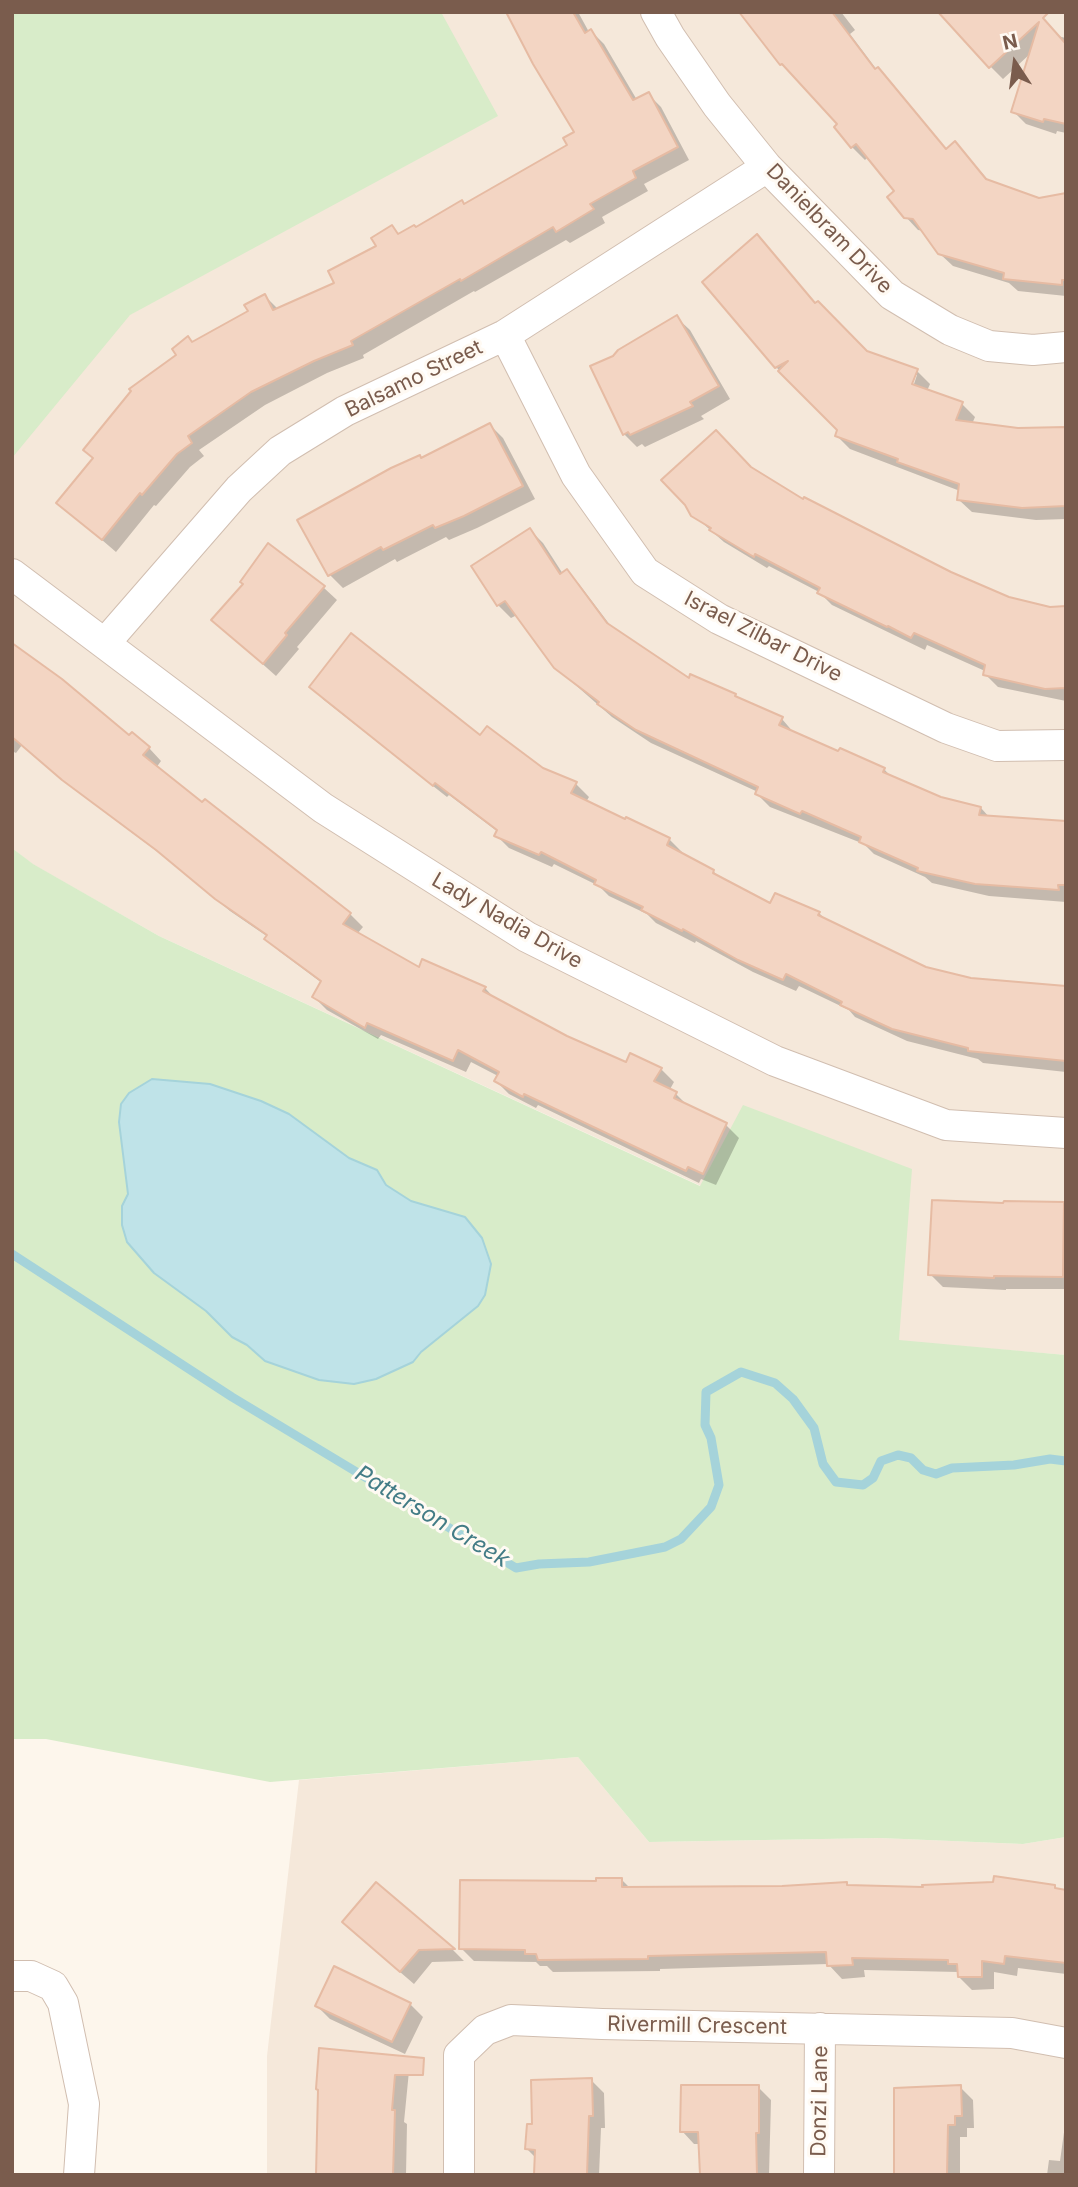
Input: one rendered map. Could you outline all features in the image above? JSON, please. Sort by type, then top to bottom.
[{"type":"street","name":"Danielbram Drive","points":[[656,12],[670,37],[718,105],[767,167],[892,295],[950,330],[989,346],[1033,350],[1066,347]]},
{"type":"street","name":"Balsamo Street","points":[[105,643],[239,489],[280,451],[345,411],[505,335],[767,167]]},
{"type":"street","name":"Israel Zilbar Drive","points":[[505,335],[576,475],[645,572],[719,619],[946,728],[996,746],[1066,745]]},
{"type":"street","name":"Lady Nadia Drive","points":[[12,573],[323,808],[527,937],[775,1061],[946,1125],[1066,1133]]},
{"type":"street","points":[[12,1976],[30,1976],[52,1986],[63,2003],[84,2104],[79,2175]]},
{"type":"street","name":"Rivermill Crescent","points":[[459,2175],[459,2055],[485,2030],[511,2020],[1012,2033],[1066,2043]]},
{"type":"street","name":"Donzi Lane","points":[[819,2175],[821,2028]]},
{"type":"shaded area","points":[[12,12],[1066,12],[1066,1355],[899,1341],[701,1186],[159,936],[32,864],[12,848]]},
{"type":"shaded area","points":[[578,1757],[649,1842],[880,1838],[1023,1844],[1066,1837],[1066,2175],[267,2175],[267,2056],[299,1780]]},
{"type":"green space","points":[[12,12],[441,12],[498,116],[130,315],[12,458]]},
{"type":"green space","points":[[12,848],[33,864],[159,936],[700,1186],[743,1105],[912,1169],[899,1340],[1066,1355],[1066,1837],[1023,1844],[880,1838],[649,1842],[578,1757],[270,1782],[46,1739],[12,1739]]},
{"type":"water","points":[[152,1079],[210,1084],[261,1101],[289,1114],[349,1158],[377,1170],[386,1185],[411,1201],[465,1217],[482,1238],[491,1264],[485,1295],[478,1306],[421,1352],[413,1362],[376,1379],[354,1384],[319,1380],[265,1361],[247,1345],[232,1337],[206,1311],[154,1273],[127,1242],[122,1225],[122,1206],[128,1194],[119,1122],[121,1104],[129,1093]]},
{"type":"building","points":[[506,12],[573,12],[585,33],[591,29],[633,100],[649,92],[678,147],[633,171],[636,178],[590,204],[594,209],[556,232],[553,227],[351,341],[353,345],[251,392],[188,436],[192,443],[177,454],[142,495],[140,493],[102,540],[56,503],[93,458],[83,450],[131,391],[129,389],[176,355],[172,349],[188,336],[192,342],[248,311],[244,305],[265,294],[273,310],[334,283],[328,271],[376,246],[371,238],[392,225],[398,234],[414,225],[416,227],[462,200],[464,204],[567,145],[563,138],[574,132],[533,64]]},
{"type":"building","points":[[739,12],[832,12],[875,69],[878,67],[946,149],[955,141],[986,179],[1039,198],[1066,193],[1066,280],[1062,280],[1062,285],[1003,279],[1004,273],[938,254],[913,219],[904,218],[887,197],[894,191],[856,144],[851,148],[834,127],[837,124],[782,64],[780,65]]},
{"type":"building","points":[[938,12],[1049,12],[1043,18],[1066,44],[1066,124],[1044,119],[1043,122],[1011,112],[1039,22],[989,68]]},
{"type":"building","points":[[757,234],[815,303],[818,301],[867,351],[918,369],[912,384],[963,402],[956,420],[1018,428],[1066,427],[1066,506],[1022,508],[957,500],[959,484],[835,436],[837,430],[778,371],[788,361],[775,368],[702,282]]},
{"type":"building","points":[[677,315],[719,386],[690,402],[693,406],[630,435],[628,432],[623,435],[590,366],[613,356],[618,350]]},
{"type":"building","points":[[490,423],[523,486],[464,516],[435,528],[433,525],[383,550],[381,547],[328,576],[297,520],[391,468],[420,455],[421,458]]},
{"type":"building","points":[[716,430],[751,467],[803,499],[804,497],[951,572],[1009,597],[1050,607],[1066,606],[1066,688],[1045,689],[983,675],[985,665],[914,633],[911,638],[817,593],[820,588],[755,554],[754,557],[709,530],[711,528],[691,516],[685,505],[661,480]]},
{"type":"building","points":[[530,528],[560,574],[567,569],[607,623],[689,678],[690,674],[736,694],[735,696],[783,717],[779,725],[885,768],[883,772],[941,797],[981,807],[979,815],[1066,821],[1066,885],[1058,885],[1059,890],[975,884],[917,871],[918,868],[859,842],[861,837],[755,794],[758,787],[636,730],[597,704],[599,702],[554,668],[505,601],[497,606],[471,566]]},
{"type":"building","points":[[268,543],[325,586],[263,664],[211,620],[243,584],[240,582]]},
{"type":"building","points":[[351,633],[480,735],[487,726],[543,768],[577,782],[571,793],[670,838],[667,845],[770,903],[775,893],[820,912],[818,915],[926,967],[971,978],[1066,986],[1066,1061],[968,1051],[968,1048],[892,1029],[840,1005],[842,1002],[786,974],[783,980],[738,960],[683,929],[682,931],[641,910],[643,907],[594,884],[596,880],[541,852],[539,855],[494,836],[497,830],[435,783],[433,786],[309,687]]},
{"type":"building","points":[[12,643],[62,679],[129,735],[132,732],[150,747],[143,755],[202,802],[205,799],[351,913],[343,924],[419,967],[422,959],[486,987],[483,991],[567,1036],[626,1062],[630,1053],[662,1068],[654,1081],[677,1092],[674,1098],[727,1123],[703,1174],[688,1167],[686,1171],[524,1094],[523,1097],[494,1081],[499,1072],[458,1050],[453,1061],[367,1023],[365,1028],[312,997],[321,981],[264,939],[267,935],[215,899],[156,850],[62,780],[12,737]]},
{"type":"building","points":[[932,1200],[1064,1202],[1063,1277],[928,1275]]},
{"type":"building","points":[[994,1876],[1055,1885],[1055,1888],[1066,1890],[1066,1963],[1005,1956],[1004,1964],[982,1961],[982,1977],[958,1977],[957,1964],[948,1964],[948,1960],[852,1958],[853,1965],[827,1966],[826,1952],[538,1960],[536,1954],[525,1954],[525,1950],[459,1949],[460,1880],[596,1881],[596,1878],[622,1878],[622,1887],[782,1886],[847,1882],[847,1885],[923,1887],[922,1885],[993,1882]]},
{"type":"building","points":[[376,1882],[455,1949],[419,1950],[400,1972],[342,1922]]},
{"type":"building","points":[[334,1966],[411,2003],[392,2042],[315,2006]]},
{"type":"building","points":[[319,2048],[424,2058],[423,2075],[395,2075],[392,2110],[395,2110],[393,2175],[316,2175]]},
{"type":"building","points":[[592,2078],[593,2116],[589,2116],[587,2175],[534,2175],[535,2150],[525,2149],[527,2124],[532,2124],[531,2080]]},
{"type":"building","points":[[681,2085],[759,2085],[757,2175],[700,2175],[698,2132],[680,2132]]},
{"type":"building","points":[[961,2085],[962,2116],[955,2116],[955,2125],[948,2125],[947,2175],[894,2175],[894,2088]]},
{"type":"waterway","name":"Patterson Creek","points":[[12,1254],[232,1397],[516,1568],[539,1564],[589,1562],[665,1547],[681,1539],[711,1507],[719,1485],[711,1438],[705,1425],[706,1392],[741,1372],[775,1383],[793,1399],[814,1428],[823,1464],[836,1482],[863,1485],[873,1478],[881,1461],[898,1455],[911,1458],[923,1470],[936,1474],[952,1468],[1014,1465],[1050,1459],[1066,1461]]}]
